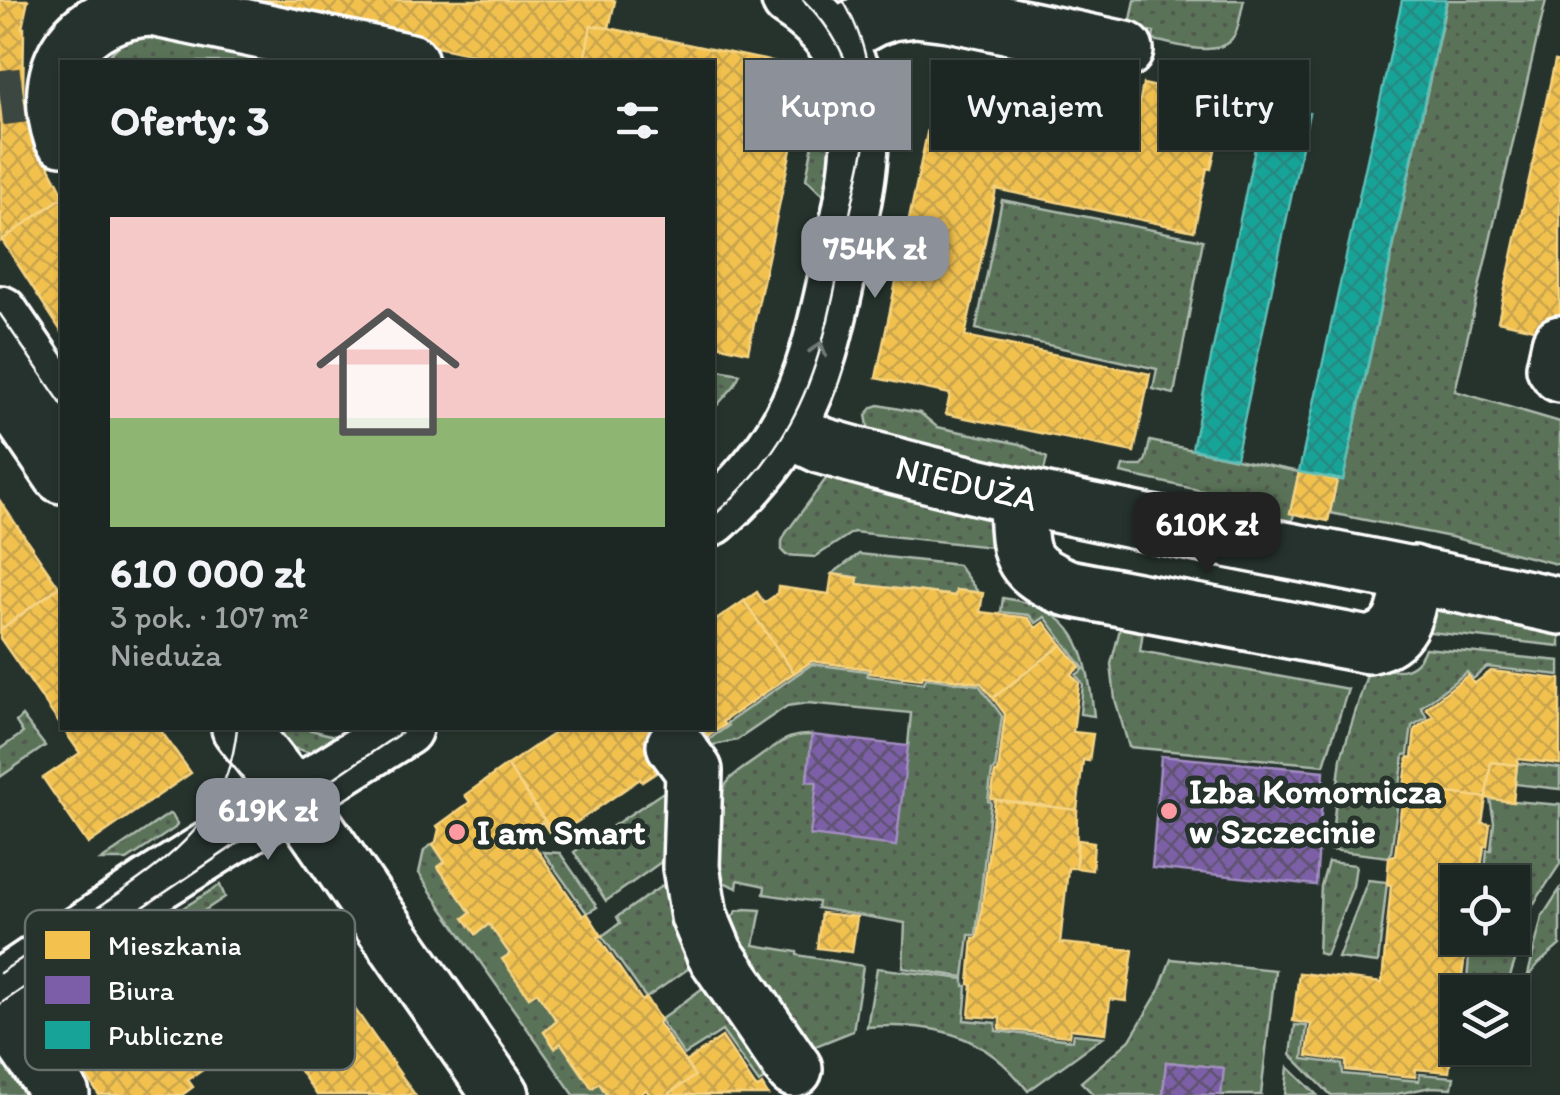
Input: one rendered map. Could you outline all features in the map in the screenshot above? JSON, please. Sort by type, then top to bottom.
[{"type":"street","points":[[715,514],[749,481],[786,429],[808,382],[824,333],[859,166],[862,128],[850,69],[835,38],[790,0]]},
{"type":"street","points":[[65,60],[92,26],[133,9],[152,8],[400,60]]},
{"type":"street","points":[[835,38],[873,18],[916,9],[1125,50]]},
{"type":"street","points":[[47,108],[60,69]]},
{"type":"street","points":[[0,314],[60,402]]},
{"type":"street","points":[[1560,344],[1555,367],[1560,374]]},
{"type":"street","points":[[0,384],[60,472]]},
{"type":"street","name":"NIEDUŻA","points":[[786,429],[844,452],[1016,496],[1560,606]]},
{"type":"street","points":[[1016,496],[1024,560],[1034,573],[1068,588],[1368,645],[1393,634],[1402,622],[1413,574]]},
{"type":"street","points":[[242,730],[293,796],[501,1095]]},
{"type":"street","points":[[260,730],[293,796]]},
{"type":"street","points":[[117,910],[401,730]]},
{"type":"street","points":[[675,744],[694,771],[691,866],[699,916],[715,954],[794,1069]]},
{"type":"street","points":[[0,988],[25,971]]},
{"type":"street","points":[[0,1007],[25,1043]]},
{"type":"street","points":[[44,1070],[61,1095]]},
{"type":"green space","points":[[1135,0],[1244,0],[1230,41],[1199,49],[1153,40],[1154,32],[1132,28]]},
{"type":"green space","points":[[1447,0],[1546,0],[1455,391],[1560,422],[1560,565],[1451,537],[1330,513],[1337,480],[1343,480]]},
{"type":"green space","points":[[144,29],[254,46],[251,60],[106,60]]},
{"type":"green space","points":[[812,150],[833,150],[828,199],[806,179]]},
{"type":"green space","points":[[1002,200],[1203,240],[1174,394],[1153,389],[1157,369],[976,329]]},
{"type":"green space","points":[[715,369],[740,374],[715,408]]},
{"type":"green space","points":[[879,405],[920,413],[937,427],[1020,444],[1047,458],[1042,479],[869,431],[866,415]]},
{"type":"green space","points":[[1150,441],[1299,472],[1291,526],[1232,513],[1240,499],[1121,473],[1123,466],[1142,466]]},
{"type":"green space","points":[[834,468],[991,517],[1010,549],[853,532],[815,557],[786,555],[782,541],[786,533]]},
{"type":"green space","points":[[859,554],[958,565],[978,592],[957,590],[955,596],[857,584],[857,577],[832,574]]},
{"type":"green space","points":[[1003,598],[1048,612],[1074,636],[1087,670],[1094,716],[1080,714],[1083,684],[1076,675],[1084,669],[1045,617],[1036,623],[1029,615],[1001,612]]},
{"type":"green space","points":[[1432,600],[1560,632],[1560,646],[1420,631]]},
{"type":"green space","points":[[1145,617],[1140,651],[1348,689],[1324,765],[1129,747],[1115,699],[1111,664],[1120,629]]},
{"type":"green space","points":[[1425,648],[1560,661],[1560,675],[1487,667],[1473,679],[1467,672],[1421,707],[1427,717],[1412,726],[1408,754],[1404,755],[1389,857],[1330,850],[1341,758],[1370,665],[1395,670],[1409,668]]},
{"type":"green space","points":[[812,664],[867,671],[867,676],[979,685],[1002,716],[988,801],[991,802],[976,935],[969,935],[964,977],[903,968],[905,923],[817,908],[818,902],[764,894],[765,886],[738,880],[737,888],[723,882],[717,873],[716,824],[723,789],[730,779],[775,746],[791,737],[812,735],[807,781],[817,782],[811,835],[908,746],[911,713],[808,703],[787,706],[737,740],[695,749],[688,740],[701,732],[708,740]]},
{"type":"green space","points":[[22,716],[45,746],[0,777],[0,749],[23,733],[16,722]]},
{"type":"green space","points":[[270,730],[311,730],[343,738],[315,754],[282,745]]},
{"type":"green space","points":[[1517,763],[1560,768],[1560,789],[1515,784]]},
{"type":"green space","points":[[662,793],[679,794],[678,850],[606,901],[574,852]]},
{"type":"green space","points":[[1490,799],[1560,805],[1560,864],[1530,914],[1530,865],[1486,865],[1494,822]]},
{"type":"green space","points":[[169,814],[177,824],[175,828],[127,860],[101,860]]},
{"type":"green space","points":[[433,844],[445,862],[438,867],[471,913],[465,918],[476,934],[489,924],[510,954],[503,959],[529,997],[537,992],[557,1021],[544,1032],[554,1047],[561,1043],[592,1088],[599,1083],[607,1095],[574,1095],[433,895],[419,873],[424,850]]},
{"type":"green space","points":[[543,852],[560,853],[597,907],[587,913]]},
{"type":"green space","points":[[1328,862],[1356,865],[1353,886],[1326,955],[1318,953],[1321,886]]},
{"type":"green space","points":[[679,874],[698,962],[646,998],[602,936],[620,923],[617,917]]},
{"type":"green space","points":[[1368,880],[1387,882],[1378,963],[1338,958]]},
{"type":"green space","points":[[220,885],[225,897],[205,910],[180,910]]},
{"type":"green space","points":[[1560,889],[1560,945],[1528,975],[1542,917]]},
{"type":"green space","points":[[761,910],[754,945],[863,966],[853,1031],[801,1052],[728,922],[737,911]]},
{"type":"green space","points":[[1469,955],[1517,955],[1510,975],[1467,975]]},
{"type":"green space","points":[[1171,959],[1275,970],[1261,1095],[1221,1095],[1223,1068],[1166,1062],[1163,1095],[1094,1095],[1081,1082],[1130,1040],[1159,991]]},
{"type":"green space","points":[[877,968],[964,979],[964,1020],[996,1023],[996,1031],[1072,1040],[1073,1034],[1103,1037],[1028,1091],[994,1056],[957,1036],[915,1027],[867,1027]]},
{"type":"green space","points":[[712,981],[775,1072],[759,1083],[722,1031],[684,1055],[660,1020]]},
{"type":"green space","points":[[1295,1025],[1307,1026],[1303,1059],[1342,1064],[1343,1074],[1419,1081],[1420,1074],[1454,1077],[1452,1088],[1431,1087],[1392,1095],[1331,1095],[1291,1055]]},
{"type":"green space","points":[[10,1062],[40,1095],[0,1095],[0,1069]]},
{"type":"green space","points":[[1288,1067],[1317,1095],[1285,1095]]},
{"type":"building: Mieszkania","points":[[0,0],[28,0],[22,28],[23,99],[60,187],[60,199],[1,241]]},
{"type":"building: Mieszkania","points":[[214,0],[615,1],[609,28],[591,26],[584,60],[498,60]]},
{"type":"building: Mieszkania","points":[[591,26],[764,60],[745,60],[745,150],[791,150],[748,352],[715,345],[715,60],[584,60]]},
{"type":"building: Mieszkania","points":[[1555,61],[1560,62],[1560,335],[1498,321]]},
{"type":"building: Mieszkania","points":[[1143,84],[1159,87],[1159,150],[1215,150],[1211,169],[1207,168],[1194,231],[996,189],[965,336],[1150,374],[1134,452],[946,414],[950,394],[876,378],[931,114],[931,150],[1139,150]]},
{"type":"building: Mieszkania","points":[[60,199],[60,329],[2,240]]},
{"type":"building: Mieszkania","points":[[1299,472],[1337,480],[1328,521],[1290,513]]},
{"type":"building: Mieszkania","points":[[0,501],[59,587],[0,630]]},
{"type":"building: Mieszkania","points":[[832,574],[858,578],[857,584],[955,596],[956,590],[983,593],[980,612],[1028,618],[1036,628],[1044,622],[1062,645],[993,698],[981,683],[869,673],[870,669],[812,661],[794,673],[744,601],[757,592],[764,603],[777,594],[778,587],[829,594]]},
{"type":"building: Mieszkania","points":[[60,587],[60,724],[0,638],[0,630]]},
{"type":"building: Mieszkania","points":[[744,601],[794,673],[722,722],[725,725],[708,736],[704,730],[715,730],[715,621]]},
{"type":"building: Mieszkania","points":[[1062,645],[1080,667],[1071,674],[1079,683],[1073,732],[1093,734],[1089,761],[1083,760],[1077,810],[991,799],[1005,714],[993,698]]},
{"type":"building: Mieszkania","points":[[1491,671],[1560,679],[1560,764],[1518,759],[1517,765],[1491,762],[1486,798],[1404,787],[1415,729],[1433,716],[1426,708],[1468,675],[1474,684]]},
{"type":"building: Mieszkania","points":[[64,730],[160,730],[191,773],[88,844],[43,778],[80,753]]},
{"type":"building: Mieszkania","points":[[559,730],[696,730],[651,761],[659,771],[642,782],[640,779],[571,826],[566,820],[551,830],[507,765]]},
{"type":"building: Mieszkania","points":[[1491,762],[1517,765],[1513,802],[1486,798]]},
{"type":"building: Mieszkania","points":[[507,765],[551,830],[542,822],[526,834],[583,916],[587,913],[602,936],[598,937],[642,1001],[646,998],[660,1020],[658,1023],[695,1076],[667,1095],[650,1095],[646,1090],[639,1095],[607,1095],[599,1083],[592,1088],[561,1043],[555,1048],[544,1032],[557,1021],[537,992],[529,997],[502,959],[510,954],[489,924],[476,934],[464,918],[471,913],[438,867],[445,862],[433,844],[437,826],[470,802],[465,795]]},
{"type":"building: Mieszkania","points":[[1404,787],[1486,798],[1482,823],[1490,824],[1481,865],[1440,865],[1440,955],[1465,955],[1462,975],[1440,975],[1440,1065],[1450,1065],[1449,1072],[1416,1069],[1415,1077],[1346,1070],[1346,1061],[1307,1056],[1311,1024],[1293,1021],[1299,973],[1382,983],[1391,885],[1387,884],[1389,857],[1395,855]]},
{"type":"building: Mieszkania","points":[[995,800],[1077,810],[1076,868],[1068,868],[1060,943],[1133,950],[1126,1001],[1110,999],[1106,1033],[1070,1029],[1069,1036],[1000,1029],[1000,1018],[969,1016],[973,938],[978,938]]},
{"type":"building: Mieszkania","points":[[1078,840],[1094,842],[1092,870],[1076,868]]},
{"type":"building: Mieszkania","points":[[821,913],[857,917],[852,952],[817,948]]},
{"type":"building: Mieszkania","points":[[355,1009],[415,1095],[317,1095],[300,1070],[355,1070]]},
{"type":"building: Mieszkania","points":[[722,1037],[755,1086],[762,1085],[768,1095],[667,1095],[695,1076],[685,1062]]},
{"type":"building: Mieszkania","points":[[82,1070],[203,1070],[188,1080],[193,1087],[182,1095],[99,1095]]},
{"type":"building: Biura","points":[[812,735],[908,746],[896,846],[810,835],[817,782],[807,781]]},
{"type":"building: Biura","points":[[1161,756],[1324,771],[1316,885],[1152,868]]},
{"type":"building: Biura","points":[[1166,1062],[1224,1068],[1221,1095],[1163,1095]]},
{"type":"building: Publiczne","points":[[1402,0],[1446,0],[1343,480],[1299,472]]},
{"type":"building: Publiczne","points":[[1255,150],[1301,150],[1236,458],[1192,449]]},
{"type":"tunnel","points":[[0,98],[23,95]]},
{"type":"tram line","points":[[803,0],[824,24],[845,60]]},
{"type":"tram line","points":[[715,514],[755,473],[790,423],[813,372],[828,318],[869,112],[866,59],[843,0]]},
{"type":"tram line","points":[[0,314],[60,402]]},
{"type":"tram line","points":[[94,910],[152,869],[193,832],[222,787],[237,730]]},
{"type":"tram line","points":[[139,910],[405,730]]},
{"type":"tram line","points":[[0,973],[25,956]]},
{"type":"tram line","points":[[0,1004],[25,987]]},
{"type":"place","name":"Izba Komornicza w Szczecinie","points":[[1169,811]]},
{"type":"place","name":"I am Smart","points":[[457,832]]}]
